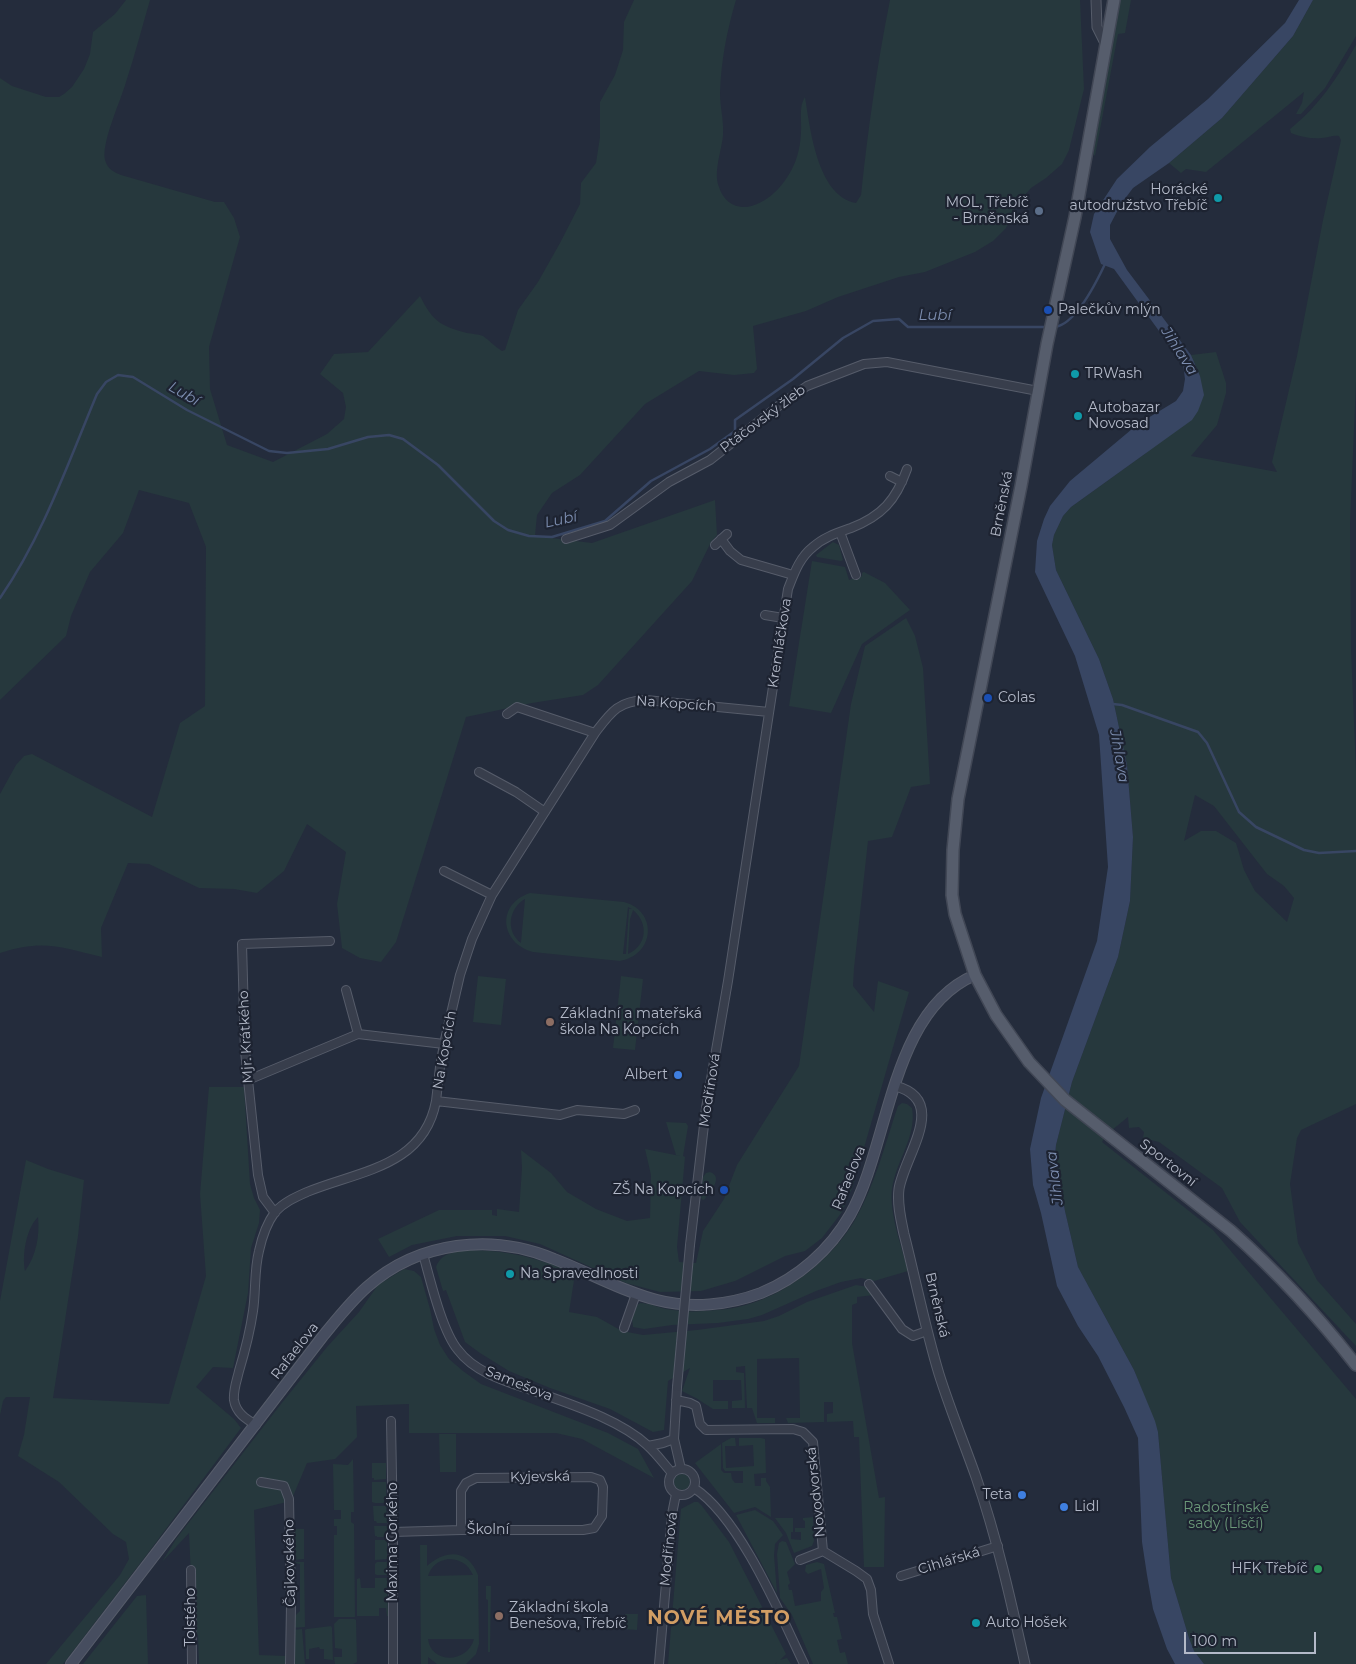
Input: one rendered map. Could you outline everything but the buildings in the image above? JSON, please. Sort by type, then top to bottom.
[{"type":"main road","name":"Brněnská","points":[[975,975],[955,914],[952,895],[953,850],[958,799],[1019,495],[1047,344],[1086,164],[1114,0]]},
{"type":"main road","points":[[895,1086],[919,1026],[939,1000],[962,981],[975,975]]},
{"type":"main road","name":"Sportovní","points":[[975,975],[996,1015],[1029,1062],[1065,1100],[1250,1248],[1304,1303],[1356,1365]]},
{"type":"main road","name":"Rafaelova","points":[[71,1664],[349,1306],[368,1286],[389,1270],[422,1254],[459,1245],[483,1244],[514,1246],[553,1258],[636,1294],[663,1302],[679,1304],[722,1303],[769,1289],[806,1267],[836,1236],[854,1206],[864,1181],[895,1086]]},
{"type":"street","points":[[1096,0],[1097,27],[1106,45]]},
{"type":"street","name":"Ptáčovský žleb","points":[[566,539],[610,525],[670,482],[710,460],[807,386],[864,364],[881,362],[895,364],[1038,391]]},
{"type":"street","name":"Kremláčkova","points":[[769,712],[788,590],[799,563],[812,548],[828,536],[872,518],[886,507],[897,493],[907,469]]},
{"type":"street","points":[[890,476],[902,482]]},
{"type":"street","points":[[840,532],[856,575]]},
{"type":"street","points":[[721,539],[730,551],[741,560],[793,575]]},
{"type":"street","points":[[765,615],[783,618]]},
{"type":"street","name":"Na Kopcích","points":[[635,1110],[624,1114],[576,1110],[560,1115],[436,1101],[444,1044],[460,975],[472,939],[492,894],[609,714],[626,702],[635,700],[769,712]]},
{"type":"street","points":[[507,714],[518,707],[595,733]]},
{"type":"street","name":"Modřínová","points":[[681,1469],[674,1439],[676,1387],[690,1245],[705,1118],[769,712]]},
{"type":"street","points":[[479,772],[516,792],[545,812]]},
{"type":"street","points":[[444,871],[492,894]]},
{"type":"street","name":"Mjr. Krátkého","points":[[275,1213],[263,1198],[260,1187],[245,1051],[242,944],[330,942]]},
{"type":"street","points":[[346,990],[358,1034]]},
{"type":"street","points":[[248,1080],[358,1034],[444,1044]]},
{"type":"street","name":"Brněnská","points":[[895,1086],[912,1093],[916,1097],[921,1110],[921,1126],[904,1171],[899,1198],[903,1228],[927,1331],[942,1382],[998,1546],[1025,1664]]},
{"type":"street","points":[[256,1425],[237,1410],[234,1395],[253,1312],[259,1251],[264,1233],[275,1213],[294,1198],[332,1183],[380,1168],[401,1156],[414,1145],[429,1124],[436,1101]]},
{"type":"street","name":"Samešova","points":[[422,1254],[448,1330],[458,1350],[468,1360],[490,1374],[582,1409],[633,1435],[648,1446],[672,1473]]},
{"type":"street","points":[[869,1284],[902,1329],[913,1336],[927,1331]]},
{"type":"street","points":[[624,1328],[636,1294]]},
{"type":"street","name":"Novodvorská","points":[[676,1400],[690,1402],[696,1406],[700,1424],[706,1430],[793,1429],[803,1432],[813,1442],[823,1551]]},
{"type":"street","name":"Maxima Gorkého","points":[[391,1421],[394,1532],[393,1664]]},
{"type":"street","points":[[648,1446],[674,1439]]},
{"type":"street","points":[[681,1469],[692,1473],[695,1480],[694,1488],[688,1494],[676,1494],[669,1485],[669,1477],[672,1473],[681,1469]]},
{"type":"street","name":"Kyjevská","points":[[461,1530],[461,1491],[466,1483],[476,1478],[591,1477],[600,1480],[603,1487],[602,1516],[594,1528],[583,1530]]},
{"type":"street","name":"Čajkovského","points":[[261,1482],[284,1486],[289,1499],[290,1664]]},
{"type":"street","points":[[694,1488],[706,1496],[715,1506],[742,1544],[804,1664]]},
{"type":"street","name":"Modřínová","points":[[659,1664],[672,1514],[676,1494]]},
{"type":"street","name":"Školní","points":[[394,1532],[583,1530]]},
{"type":"street","name":"Cihlářská","points":[[900,1576],[998,1546]]},
{"type":"street","name":"Novodvorská","points":[[800,1560],[823,1551]]},
{"type":"street","name":"Novodvorská","points":[[823,1551],[866,1579],[871,1590],[873,1614],[889,1664]]},
{"type":"street","name":"Tolstého","points":[[191,1570],[192,1664]]},
{"type":"green space","points":[[126,0],[150,0],[106,143],[105,160],[115,173],[215,202],[224,202],[234,218],[240,237],[209,347],[210,389],[227,445],[273,462],[327,434],[344,419],[346,407],[343,393],[320,374],[334,354],[368,352],[420,296],[429,312],[439,322],[467,333],[483,336],[502,351],[505,350],[518,310],[538,282],[560,243],[580,204],[581,183],[596,163],[600,137],[600,102],[615,75],[623,50],[624,22],[634,0],[736,0],[723,57],[720,93],[723,135],[718,161],[717,181],[723,196],[729,202],[733,205],[747,207],[760,202],[779,188],[794,166],[799,149],[801,109],[805,97],[813,142],[824,174],[832,188],[843,198],[856,203],[861,195],[873,97],[890,0],[1080,0],[1084,89],[1069,150],[1062,164],[1031,188],[1017,204],[1006,228],[993,241],[975,252],[925,272],[899,277],[838,297],[806,311],[753,326],[757,369],[754,373],[734,375],[699,371],[645,404],[580,475],[552,493],[537,515],[535,536],[592,543],[715,500],[717,535],[711,542],[692,581],[598,685],[583,695],[532,703],[466,717],[396,942],[381,962],[360,958],[342,948],[337,904],[346,852],[307,824],[284,871],[257,893],[234,889],[199,888],[149,864],[128,863],[101,928],[102,957],[40,945],[0,953],[0,794],[16,765],[24,756],[32,754],[152,817],[180,723],[205,706],[206,547],[189,503],[139,490],[123,533],[90,572],[71,616],[66,636],[0,700],[0,78],[12,86],[46,97],[59,97],[64,94],[72,87],[84,69],[90,54],[93,32],[115,14]]},
{"type":"green space","points":[[1120,0],[1131,0],[1125,33],[1118,34],[1095,156],[1093,154]]},
{"type":"green space","points":[[1313,0],[1356,0],[1356,36],[1325,88],[1301,114],[1296,114],[1302,103],[1304,92],[1206,172],[1186,169],[1181,173],[1169,163],[1222,118],[1293,36]]},
{"type":"green space","name":"Radostínské sady (Lísčí)","points":[[1356,45],[1356,382],[1350,523],[1351,649],[1356,771],[1356,1104],[1301,1130],[1297,1138],[1290,1184],[1298,1243],[1317,1280],[1356,1324],[1356,1346],[1240,1222],[1222,1188],[1159,1142],[1143,1138],[1144,1132],[1139,1127],[1129,1128],[1128,1117],[1107,1134],[1102,1142],[1213,1230],[1356,1399],[1356,1664],[1204,1664],[1194,1651],[1189,1638],[1171,1578],[1158,1432],[1134,1370],[1078,1267],[1055,1156],[1072,1082],[1118,957],[1130,901],[1133,837],[1127,765],[1113,699],[1099,659],[1056,570],[1052,545],[1054,535],[1063,516],[1071,507],[1146,453],[1200,376],[1191,355],[1216,352],[1226,383],[1226,393],[1217,425],[1191,456],[1277,472],[1272,462],[1297,356],[1323,220],[1341,140],[1339,136],[1324,138],[1302,137],[1291,133],[1290,129],[1319,101],[1335,80]],"holes":[[[1195,795],[1214,806],[1267,874],[1284,886],[1294,898],[1287,922],[1255,891],[1244,870],[1236,843],[1216,831],[1201,831],[1184,841]]]},
{"type":"green space","points":[[833,542],[839,545],[843,560],[817,557],[816,555]]},
{"type":"green space","points":[[812,561],[845,567],[849,580],[862,576],[864,572],[885,583],[910,610],[862,644],[831,713],[789,706]]},
{"type":"green space","points":[[906,618],[915,636],[923,668],[930,784],[911,787],[892,837],[868,841],[853,986],[874,1012],[878,981],[909,992],[853,1186],[842,1212],[822,1238],[805,1251],[785,1256],[735,1281],[701,1291],[660,1292],[626,1283],[540,1244],[505,1236],[457,1236],[412,1245],[389,1257],[378,1239],[439,1210],[492,1210],[492,1215],[497,1216],[497,1209],[519,1212],[522,1168],[521,1150],[551,1173],[567,1192],[596,1209],[627,1221],[650,1218],[651,1175],[645,1149],[680,1156],[676,1155],[666,1122],[686,1123],[688,1126],[683,1156],[685,1157],[677,1247],[679,1262],[696,1263],[703,1231],[724,1199],[737,1165],[799,1066],[851,704],[865,646]]},
{"type":"green space","points":[[530,893],[624,902],[635,907],[643,914],[647,923],[648,933],[646,942],[640,951],[632,957],[620,961],[533,952],[514,941],[506,923],[507,914],[511,906],[519,898]],"holes":[[[525,899],[521,942],[521,943],[513,932],[511,920],[515,908]],[[628,907],[632,909],[629,909],[626,954],[623,954]],[[633,910],[642,921],[644,934],[639,946],[628,954],[630,919]]]},
{"type":"green space","points":[[478,976],[506,979],[501,1025],[473,1022]]},
{"type":"green space","points":[[621,976],[643,979],[635,1050],[613,1048]]},
{"type":"green space","points":[[209,1087],[244,1087],[250,1184],[260,1210],[259,1223],[251,1248],[248,1293],[233,1368],[213,1367],[196,1387],[234,1419],[241,1428],[63,1664],[46,1664],[120,1575],[129,1559],[126,1542],[113,1534],[59,1482],[18,1456],[24,1435],[30,1397],[6,1397],[3,1401],[0,1415],[0,1301],[26,1160],[84,1180],[78,1236],[53,1398],[169,1404],[206,1276],[200,1194]],"holes":[[[38,1217],[38,1238],[29,1265],[25,1271],[24,1258],[28,1235],[30,1228]]]},
{"type":"green space","points":[[902,1103],[912,1108],[913,1119],[909,1139],[894,1178],[892,1209],[908,1271],[874,1281],[861,1278],[841,1282],[748,1319],[644,1329],[633,1327],[632,1319],[637,1305],[640,1303],[685,1311],[720,1310],[762,1300],[808,1273],[834,1248],[855,1220],[874,1179],[898,1106]]},
{"type":"green space","points":[[710,1172],[716,1177],[715,1185],[703,1200],[701,1198],[703,1177],[706,1173]]},
{"type":"green space","points":[[469,1250],[510,1253],[549,1264],[575,1274],[569,1312],[597,1317],[622,1331],[643,1335],[764,1321],[807,1302],[856,1285],[868,1287],[874,1295],[857,1297],[857,1303],[852,1305],[852,1343],[879,1498],[885,1497],[884,1567],[864,1567],[859,1437],[854,1437],[853,1421],[827,1422],[827,1414],[833,1413],[833,1402],[824,1402],[824,1422],[788,1423],[786,1418],[800,1418],[799,1358],[757,1359],[757,1418],[775,1418],[775,1423],[757,1423],[752,1408],[747,1408],[745,1366],[736,1367],[736,1372],[744,1373],[745,1408],[732,1408],[732,1401],[742,1400],[741,1380],[713,1380],[713,1401],[728,1401],[728,1409],[713,1409],[682,1391],[690,1368],[668,1381],[664,1430],[653,1432],[610,1409],[509,1371],[465,1342],[446,1290],[443,1291],[436,1267],[445,1256],[454,1252]]},
{"type":"green space","points":[[404,1269],[414,1271],[421,1277],[440,1345],[449,1359],[463,1371],[481,1384],[608,1433],[638,1449],[654,1478],[582,1439],[556,1433],[409,1433],[409,1404],[356,1406],[357,1437],[335,1459],[307,1463],[291,1501],[254,1510],[259,1655],[286,1656],[287,1664],[199,1664],[198,1635],[188,1632],[188,1627],[197,1627],[195,1591],[191,1576],[189,1533],[162,1562],[176,1539],[281,1404],[327,1347],[359,1312],[378,1285]]},
{"type":"green space","points":[[439,1434],[456,1434],[456,1472],[440,1472]]},
{"type":"green space","points":[[735,1438],[736,1446],[725,1446],[726,1468],[754,1466],[753,1445],[739,1446],[739,1438],[765,1439],[766,1473],[754,1474],[755,1486],[761,1486],[761,1478],[766,1478],[770,1487],[771,1517],[755,1507],[734,1513],[695,1463],[721,1444],[721,1470],[724,1473],[731,1473],[735,1483],[743,1483],[743,1471],[725,1471],[723,1468],[722,1443]]},
{"type":"green space","points":[[353,1459],[354,1512],[351,1512],[351,1522],[354,1524],[355,1617],[334,1617],[334,1535],[337,1535],[337,1526],[334,1526],[334,1519],[341,1519],[341,1510],[334,1510],[333,1464],[348,1465]]},
{"type":"green space","points":[[372,1463],[386,1463],[386,1479],[374,1480],[372,1478]]},
{"type":"green space","points":[[682,1474],[688,1476],[690,1482],[688,1488],[682,1490],[676,1488],[674,1482],[676,1476]]},
{"type":"green space","points":[[372,1482],[386,1482],[386,1503],[372,1502]]},
{"type":"green space","points":[[694,1502],[698,1502],[702,1506],[729,1542],[786,1654],[780,1660],[787,1658],[791,1664],[776,1664],[777,1662],[775,1664],[668,1664],[681,1509]]},
{"type":"green space","points":[[373,1506],[386,1506],[387,1523],[377,1523],[374,1521]]},
{"type":"green space","points":[[755,1510],[773,1521],[783,1535],[775,1544],[777,1593],[736,1515]]},
{"type":"green space","points":[[813,1517],[814,1541],[812,1546],[794,1553],[786,1533],[775,1518],[793,1518],[791,1539],[801,1540],[801,1532],[795,1532],[795,1528],[805,1528],[803,1518]]},
{"type":"green space","points":[[374,1526],[387,1526],[387,1537],[375,1536]]},
{"type":"green space","points":[[290,1529],[304,1529],[304,1559],[291,1560]]},
{"type":"green space","points":[[375,1540],[387,1540],[387,1559],[375,1560]]},
{"type":"green space","points":[[782,1541],[786,1542],[795,1564],[787,1572],[790,1583],[788,1585],[789,1590],[792,1590],[795,1606],[821,1601],[821,1592],[824,1588],[821,1569],[808,1574],[805,1571],[806,1565],[817,1562],[824,1564],[835,1613],[833,1613],[834,1617],[837,1617],[842,1639],[837,1640],[840,1653],[845,1652],[848,1664],[813,1664],[792,1615],[780,1598],[777,1554],[779,1543]]},
{"type":"green space","points":[[420,1545],[427,1545],[427,1566],[434,1560],[456,1554],[468,1560],[474,1566],[478,1575],[479,1644],[476,1654],[466,1664],[437,1664],[428,1657],[428,1664],[421,1664]],"holes":[[[448,1559],[463,1563],[473,1575],[428,1576],[435,1564]],[[428,1639],[474,1639],[464,1653],[450,1658],[442,1657],[435,1653]]]},
{"type":"green space","points":[[292,1562],[304,1562],[305,1627],[292,1628],[292,1619],[300,1611],[300,1564]]},
{"type":"green space","points":[[377,1562],[387,1562],[387,1575],[375,1574],[375,1564]]},
{"type":"green space","points":[[360,1578],[361,1588],[375,1588],[375,1578],[387,1578],[388,1616],[386,1608],[379,1608],[379,1616],[357,1616],[357,1579]]},
{"type":"green space","points":[[486,1586],[491,1586],[490,1652],[488,1652],[488,1600],[486,1599]]},
{"type":"green space","points":[[146,1595],[148,1664],[83,1664],[137,1596]]},
{"type":"green space","points":[[625,1614],[638,1614],[637,1630],[624,1629]]},
{"type":"green space","points":[[339,1619],[356,1620],[357,1662],[353,1664],[335,1664],[334,1657],[342,1657],[342,1649],[335,1648],[334,1624]]},
{"type":"green space","points":[[331,1626],[333,1660],[324,1659],[324,1649],[319,1647],[309,1649],[309,1659],[306,1659],[305,1630]]},
{"type":"green space","points":[[302,1629],[305,1664],[292,1664],[292,1630]]},
{"type":"water","name":"Jihlava","points":[[1299,0],[1313,0],[1293,36],[1222,118],[1169,163],[1133,188],[1121,204],[1110,225],[1110,239],[1127,270],[1191,355],[1200,376],[1204,395],[1198,411],[1192,420],[1071,507],[1063,516],[1054,535],[1052,545],[1056,570],[1099,659],[1113,699],[1127,765],[1133,837],[1130,901],[1118,957],[1072,1082],[1055,1156],[1078,1267],[1134,1370],[1158,1432],[1171,1578],[1189,1638],[1194,1651],[1204,1664],[1175,1664],[1167,1649],[1153,1609],[1147,1575],[1142,1542],[1138,1438],[1098,1356],[1078,1326],[1057,1286],[1033,1185],[1030,1149],[1041,1098],[1097,941],[1108,867],[1099,735],[1075,656],[1035,572],[1037,541],[1050,506],[1070,481],[1138,424],[1176,401],[1183,391],[1185,379],[1183,364],[1114,269],[1101,264],[1090,232],[1094,214],[1117,179],[1150,147],[1208,99],[1285,23]]},
{"type":"waterway","name":"Lubí","points":[[1053,327],[1061,325],[1077,312],[1091,291],[1105,264]]},
{"type":"waterway","name":"Lubí","points":[[0,598],[29,550],[42,524],[97,394],[106,382],[118,375],[133,377],[187,410],[269,451],[287,453],[328,449],[368,437],[389,435],[403,439],[438,465],[494,521],[508,530],[529,536],[552,537],[605,521],[651,481],[710,449],[735,431],[735,420],[793,379],[843,338],[873,321],[899,319],[908,327],[1048,327]]},
{"type":"waterway","points":[[1113,704],[1122,705],[1198,732],[1207,743],[1239,812],[1256,827],[1304,850],[1319,853],[1356,851]]},
{"type":"place","name":"Horácké autodružstvo Třebíč","points":[[1218,198]]},
{"type":"place","name":"MOL, Třebíč - Brněnská","points":[[1039,211]]},
{"type":"place","name":"Palečkův mlýn","points":[[1048,310]]},
{"type":"place","name":"TRWash","points":[[1075,374]]},
{"type":"place","name":"Autobazar Novosad","points":[[1078,416]]},
{"type":"place","name":"Colas","points":[[988,698]]},
{"type":"place","name":"Základní a mateřská škola Na Kopcích","points":[[550,1022]]},
{"type":"place","name":"Albert","points":[[678,1075]]},
{"type":"place","name":"ZŠ Na Kopcích","points":[[724,1190]]},
{"type":"place","name":"Na Spravedlnosti","points":[[510,1274]]},
{"type":"place","name":"Teta","points":[[1022,1495]]},
{"type":"place","name":"Lidl","points":[[1064,1507]]},
{"type":"place","name":"HFK Třebíč","points":[[1318,1569]]},
{"type":"place","name":"Základní škola Benešova, Třebíč","points":[[499,1616]]},
{"type":"place","name":"Auto Hošek","points":[[976,1623]]},
{"type":"district","name":"NOVÉ MĚSTO","points":[[719,1618]]}]
